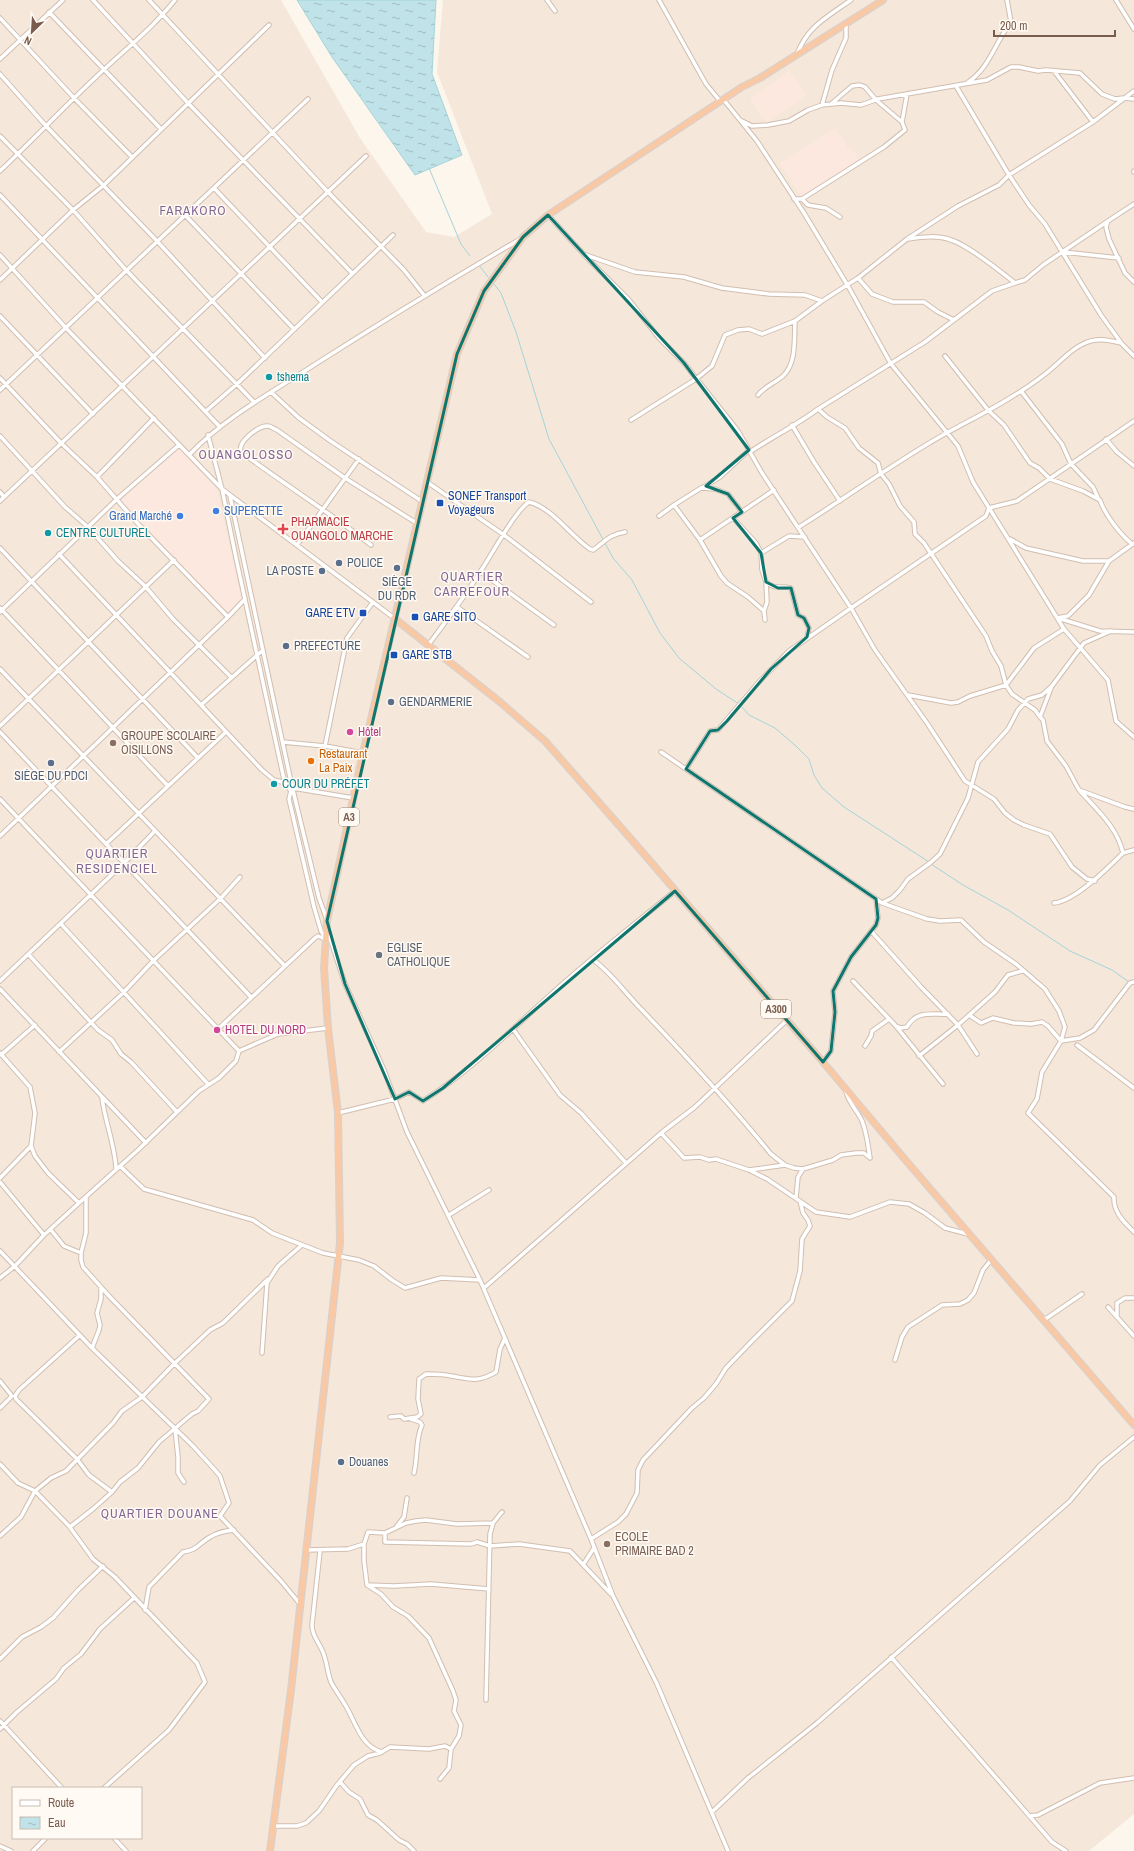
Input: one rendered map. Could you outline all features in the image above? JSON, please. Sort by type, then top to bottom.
[{"type":"highway","name":"A3","points":[[270,1851],[300,1605],[341,1228],[338,1113],[328,1028],[324,968],[326,928],[363,753],[459,348],[484,291],[523,237],[548,215],[722,100],[846,24],[882,0]]},
{"type":"highway","name":"A300","points":[[394,618],[429,644],[545,741],[615,820],[1134,1425]]},
{"type":"street","points":[[0,59],[63,0]]},
{"type":"street","points":[[93,0],[187,102],[244,159],[352,273]]},
{"type":"street","points":[[149,0],[217,75],[382,247],[424,295]]},
{"type":"street","points":[[0,171],[74,98],[163,15],[175,0]]},
{"type":"street","points":[[547,0],[555,12]]},
{"type":"street","points":[[797,54],[802,40],[814,26],[851,0]]},
{"type":"street","points":[[966,83],[976,76],[984,66],[1011,22],[1006,0]]},
{"type":"street","points":[[1116,0],[1134,29]]},
{"type":"street","points":[[661,1],[706,84],[758,141],[848,286],[891,364],[958,446],[973,482],[1064,629],[1108,680],[1116,721],[1134,737]]},
{"type":"street","points":[[49,12],[161,129]]},
{"type":"street","points":[[0,18],[19,41],[132,157]]},
{"type":"street","points":[[822,106],[832,70],[846,38],[846,24]]},
{"type":"street","points":[[0,280],[73,210],[104,185],[187,102],[269,25]]},
{"type":"street","points":[[741,121],[752,126],[768,126],[789,121],[808,110],[831,104],[841,103],[860,105],[876,100],[987,80],[1011,67],[1038,71],[1080,73],[1102,94],[1115,99],[1134,99]]},
{"type":"street","points":[[1054,71],[1093,122]]},
{"type":"street","points":[[0,74],[46,126],[157,241],[265,358]]},
{"type":"street","points":[[794,199],[802,199],[891,142],[905,130],[902,122],[876,100],[865,87],[852,86],[831,104]]},
{"type":"street","points":[[956,86],[1009,175],[1029,205],[1045,224],[1101,315],[1121,343],[1134,356]]},
{"type":"street","points":[[631,420],[696,379],[712,366],[725,335],[738,330],[749,329],[762,334],[795,321],[822,301],[848,286],[907,239],[958,206],[998,186],[1009,175],[1093,122],[1134,91]]},
{"type":"street","points":[[902,122],[907,94]]},
{"type":"street","points":[[0,390],[308,99]]},
{"type":"street","points":[[0,136],[73,210],[126,270],[254,402]]},
{"type":"street","points":[[0,501],[268,246],[366,156]]},
{"type":"street","points":[[214,188],[322,302]]},
{"type":"street","points":[[0,195],[219,426]]},
{"type":"street","points":[[802,199],[808,205],[826,208],[840,218]]},
{"type":"street","points":[[659,516],[720,477],[750,451],[805,418],[932,337],[992,291],[1025,280],[1043,265],[1134,204]]},
{"type":"street","points":[[185,215],[294,329]]},
{"type":"street","points":[[548,215],[589,260],[629,300],[738,431],[774,490],[851,608],[875,650],[908,695],[954,764],[959,774],[972,787],[994,799],[1005,813],[1014,820],[1050,834],[1064,858],[1072,867],[1087,879],[1095,881]]},
{"type":"street","points":[[1108,221],[1106,228],[1109,239],[1125,273],[1134,282]]},
{"type":"street","points":[[206,411],[265,358],[393,235]]},
{"type":"street","points":[[907,239],[931,236],[952,240],[978,255],[1015,283]]},
{"type":"street","points":[[189,455],[219,426],[254,402],[424,295],[523,237]]},
{"type":"street","points":[[1063,252],[1119,258]]},
{"type":"street","points":[[0,255],[66,328],[222,489],[394,618]]},
{"type":"street","points":[[586,255],[635,272],[684,277],[722,288],[769,294],[805,295],[822,301]]},
{"type":"street","points":[[858,278],[872,294],[893,302],[924,302],[938,312],[954,320]]},
{"type":"street","points":[[0,316],[93,414]]},
{"type":"street","points":[[758,395],[763,389],[784,375],[792,362],[795,321]]},
{"type":"street","points":[[799,527],[881,474],[1021,391],[1057,364],[1070,351],[1084,343],[1102,339],[1121,343]]},
{"type":"street","points":[[945,356],[988,410],[1004,425],[1030,463],[1039,468],[1050,479],[1099,499]]},
{"type":"street","points":[[0,378],[61,443],[97,477],[228,618]]},
{"type":"street","points":[[1021,391],[1062,444],[1071,464],[1093,487],[1102,508],[1117,526],[1120,534],[1133,543],[1116,557],[1110,559],[1089,595],[1068,616],[1057,618]]},
{"type":"street","points":[[271,392],[299,418],[332,442],[422,502]]},
{"type":"street","points":[[818,409],[827,417],[845,428],[859,448],[878,463],[881,474],[889,484],[900,506],[914,522],[915,534],[924,543],[986,636],[992,651],[1001,666],[1006,685],[1012,694],[1035,710],[1043,720],[1047,741],[1066,766],[1079,790],[1111,825],[1121,843],[1123,853]]},
{"type":"street","points":[[97,477],[154,418]]},
{"type":"street","points":[[686,769],[710,731],[718,730],[771,669],[789,651],[986,516],[990,508],[1017,501],[1134,421]]},
{"type":"street","points":[[792,425],[840,501]]},
{"type":"street","points":[[372,545],[323,508],[280,481],[241,452],[239,448],[240,444],[251,434],[261,428],[268,426],[277,430],[345,478],[418,524]]},
{"type":"street","points":[[208,435],[222,489],[256,655],[285,783],[291,791],[289,799],[314,907],[319,926],[325,939]]},
{"type":"street","points":[[0,436],[66,507],[88,527],[118,561],[146,586],[173,619],[231,677]]},
{"type":"street","points":[[1106,439],[1117,452],[1134,466]]},
{"type":"street","points":[[168,786],[1,610],[117,499],[179,444]]},
{"type":"street","points":[[297,545],[359,459]]},
{"type":"street","points":[[427,482],[504,535],[591,602]]},
{"type":"street","points":[[701,488],[715,489],[728,494],[742,512]]},
{"type":"street","points":[[700,540],[774,490]]},
{"type":"street","points":[[0,492],[4,497]]},
{"type":"street","points":[[230,496],[291,782],[319,898],[327,921]]},
{"type":"street","points":[[429,644],[481,572],[524,505],[529,502],[535,503],[555,518],[593,550],[610,536],[625,532]]},
{"type":"street","points":[[674,505],[700,540],[710,560],[727,583],[748,597],[764,611]]},
{"type":"street","points":[[733,518],[756,543],[761,553],[762,570],[766,582],[767,602],[764,611],[765,620]]},
{"type":"street","points":[[761,553],[789,536],[805,537]]},
{"type":"street","points":[[1009,538],[1026,548],[1058,557],[1083,561],[1109,561]]},
{"type":"street","points":[[0,548],[198,758]]},
{"type":"street","points":[[59,554],[270,777],[280,782],[291,782]]},
{"type":"street","points":[[0,726],[27,698],[174,560]]},
{"type":"street","points":[[481,572],[554,625]]},
{"type":"street","points":[[766,582],[778,588],[791,588],[798,615],[804,618],[809,628],[807,638]]},
{"type":"street","points":[[0,836],[199,644],[228,618],[245,599]]},
{"type":"street","points":[[325,746],[347,638],[373,602]]},
{"type":"street","points":[[457,607],[528,657]]},
{"type":"street","points":[[1057,618],[1100,632],[1134,632]]},
{"type":"street","points":[[908,695],[951,703],[958,702],[970,696],[1006,685],[1034,648],[1064,629]]},
{"type":"street","points":[[882,903],[892,898],[908,879],[940,854],[972,787],[978,762],[1008,729],[1018,710],[1028,699],[1042,695],[1052,686],[1084,642],[1111,631]]},
{"type":"street","points":[[201,705],[263,650]]},
{"type":"street","points":[[0,669],[285,966]]},
{"type":"street","points":[[1040,717],[1052,686]]},
{"type":"street","points":[[0,732],[251,997]]},
{"type":"street","points":[[106,844],[226,732]]},
{"type":"street","points":[[283,742],[325,746],[363,753]]},
{"type":"street","points":[[661,752],[882,903],[927,919],[940,921],[961,920],[984,942],[1045,989],[1059,1011],[1065,1027],[1061,1041],[1042,1072],[1037,1099],[1028,1113],[1114,1197],[1114,1205],[1122,1221],[1134,1232]]},
{"type":"street","points":[[293,788],[353,798]]},
{"type":"street","points":[[1079,790],[1134,809]]},
{"type":"street","points":[[0,799],[239,1051]]},
{"type":"street","points":[[0,982],[124,863],[155,831]]},
{"type":"street","points":[[1054,903],[1095,881],[1123,853],[1134,850]]},
{"type":"street","points":[[59,1052],[123,993],[153,961],[221,898],[240,877]]},
{"type":"street","points":[[338,1113],[395,1100],[409,1092],[422,1101],[443,1088],[473,1064],[592,959],[675,891]]},
{"type":"street","points":[[823,1062],[831,1051],[835,1012],[834,989],[844,973],[851,956],[876,926],[878,918],[876,899]]},
{"type":"street","points":[[61,924],[208,1084]]},
{"type":"street","points":[[326,928],[345,984],[384,1070],[414,1147],[484,1288],[591,1539],[613,1596],[657,1684],[728,1851]]},
{"type":"street","points":[[871,931],[921,987],[958,1024],[977,1054]]},
{"type":"street","points":[[218,1029],[315,938],[318,936],[325,939]]},
{"type":"street","points":[[29,954],[91,1023],[112,1040],[121,1054],[131,1062],[177,1112]]},
{"type":"street","points":[[592,959],[603,966],[716,1088],[771,1154],[785,1165]]},
{"type":"street","points":[[919,1056],[995,992],[1008,975],[1022,971]]},
{"type":"street","points":[[853,981],[895,1025],[943,1084]]},
{"type":"street","points":[[1061,1041],[1080,1038],[1094,1030],[1130,983],[1134,982]]},
{"type":"street","points":[[0,989],[146,1143]]},
{"type":"street","points":[[895,1025],[901,1028],[907,1027],[910,1021],[925,1014],[948,1014]]},
{"type":"street","points":[[969,1015],[981,1023],[992,1018],[1014,1023],[1031,1024],[1042,1022],[1052,1030],[1061,1041]]},
{"type":"street","points":[[865,1046],[871,1036],[872,1031],[889,1019]]},
{"type":"street","points":[[484,1288],[626,1163],[661,1133],[695,1107],[786,1021]]},
{"type":"street","points":[[35,1025],[0,1054],[30,1087],[35,1113],[31,1146],[42,1166],[79,1203]]},
{"type":"street","points":[[0,1278],[15,1266],[44,1235],[146,1143],[177,1112],[236,1061],[239,1051],[278,1034],[328,1028]]},
{"type":"street","points":[[513,1029],[560,1095],[581,1113],[626,1163]]},
{"type":"street","points":[[1077,1045],[1134,1088]]},
{"type":"street","points":[[750,1170],[785,1165],[803,1169],[833,1160],[841,1155],[864,1153],[870,1158],[865,1128],[847,1097],[846,1089]]},
{"type":"street","points":[[102,1097],[104,1119],[116,1158],[116,1169]]},
{"type":"street","points":[[661,1133],[684,1158],[700,1157],[709,1160],[716,1159],[750,1170],[767,1179],[816,1212],[850,1217],[890,1202],[909,1204],[925,1213],[945,1228],[969,1234]]},
{"type":"street","points":[[0,1178],[31,1146]]},
{"type":"street","points":[[120,1166],[144,1189],[253,1220],[272,1233],[302,1245],[339,1257],[358,1260],[374,1266],[392,1280],[406,1288],[442,1278],[480,1280]]},
{"type":"street","points":[[796,1198],[798,1177],[803,1169]]},
{"type":"street","points":[[0,1182],[44,1235]]},
{"type":"street","points":[[449,1215],[489,1190]]},
{"type":"street","points":[[70,1527],[93,1510],[120,1482],[138,1468],[159,1442],[192,1414],[198,1411],[209,1399],[100,1287],[83,1267],[81,1253],[86,1233],[86,1197]]},
{"type":"street","points":[[591,1539],[618,1522],[626,1514],[637,1493],[638,1470],[642,1460],[692,1408],[704,1398],[716,1384],[726,1368],[792,1301],[800,1271],[802,1239],[810,1226],[803,1213],[800,1201]]},
{"type":"street","points":[[51,1230],[64,1246],[81,1253]]},
{"type":"street","points":[[0,1536],[21,1517],[35,1491],[51,1478],[66,1470],[113,1423],[122,1411],[142,1397],[210,1330],[223,1323],[268,1279],[278,1266],[302,1245]]},
{"type":"street","points":[[0,1251],[92,1348],[194,1446],[220,1476],[228,1504],[220,1516],[288,1589],[300,1605]]},
{"type":"street","points":[[895,1360],[902,1337],[908,1327],[942,1305],[960,1304],[968,1300],[974,1293],[983,1270],[991,1260]]},
{"type":"street","points":[[262,1353],[266,1286],[268,1279]]},
{"type":"street","points":[[92,1348],[100,1325],[97,1313],[101,1299],[100,1287]]},
{"type":"street","points":[[1044,1320],[1082,1294]]},
{"type":"street","points":[[1118,1317],[1117,1303],[1125,1298],[1134,1298]]},
{"type":"street","points":[[1108,1307],[1134,1336]]},
{"type":"street","points":[[80,1335],[19,1390],[15,1396],[16,1399],[77,1459],[89,1475],[112,1492]]},
{"type":"street","points":[[390,1417],[401,1416],[404,1419],[421,1414],[418,1399],[419,1379],[426,1374],[450,1375],[469,1380],[486,1379],[496,1372],[500,1349],[505,1338]]},
{"type":"street","points":[[0,1381],[12,1396],[0,1408]]},
{"type":"street","points":[[410,1418],[420,1422],[422,1425],[418,1433],[417,1458],[414,1473]]},
{"type":"street","points":[[175,1429],[178,1473],[184,1482]]},
{"type":"street","points":[[712,1812],[748,1778],[817,1723],[1070,1501],[1100,1465],[1134,1437]]},
{"type":"street","points":[[0,1464],[18,1483],[35,1491],[70,1527],[93,1559],[103,1566],[197,1663],[205,1682],[169,1730],[105,1787]]},
{"type":"street","points":[[392,1530],[404,1518],[407,1498]]},
{"type":"street","points":[[486,1700],[490,1534],[493,1523],[502,1512]]},
{"type":"street","points":[[367,1585],[364,1561],[364,1544],[368,1532],[385,1533],[406,1523],[421,1520],[456,1524],[493,1523]]},
{"type":"street","points":[[145,1610],[149,1587],[182,1552],[192,1551],[209,1537],[221,1531],[234,1530]]},
{"type":"street","points":[[385,1533],[385,1542],[442,1542],[470,1544],[477,1542],[490,1546],[519,1544],[566,1550],[573,1554],[613,1596]]},
{"type":"street","points":[[306,1550],[320,1551],[348,1549],[364,1544]]},
{"type":"street","points":[[583,1565],[594,1548]]},
{"type":"street","points":[[320,1551],[312,1630],[313,1636],[323,1651],[331,1682],[345,1704],[357,1729],[367,1744],[374,1750],[382,1752]]},
{"type":"street","points":[[0,1660],[22,1637],[42,1627],[53,1618],[78,1590],[103,1566]]},
{"type":"street","points":[[367,1585],[431,1584],[489,1589]]},
{"type":"street","points":[[367,1585],[381,1594],[393,1607],[408,1616],[432,1643],[453,1691],[456,1700],[454,1711],[461,1725],[459,1736],[450,1749],[449,1768],[440,1779]]},
{"type":"street","points":[[0,1729],[16,1712],[56,1679],[64,1668],[81,1654],[100,1629],[134,1598]]},
{"type":"street","points":[[891,1657],[1052,1842],[1066,1851]]},
{"type":"street","points":[[0,1721],[61,1787]]},
{"type":"street","points":[[273,1826],[297,1826],[306,1823],[326,1802],[340,1782],[359,1761],[382,1752],[390,1747],[437,1749],[442,1746],[450,1749]]},
{"type":"street","points":[[1029,1816],[1038,1815],[1100,1783],[1134,1778]]},
{"type":"street","points":[[340,1782],[345,1789],[360,1799],[368,1815],[377,1820],[399,1840],[407,1844],[414,1851]]},
{"type":"street","points":[[33,1851],[45,1839]]},
{"type":"street","points":[[115,1839],[126,1851]]},
{"type":"street","points":[[0,1846],[11,1851]]},
{"type":"highlighted area","points":[[548,215],[684,363],[749,450],[706,486],[728,494],[742,512],[733,518],[761,553],[766,582],[778,588],[791,588],[798,615],[804,618],[809,628],[807,637],[771,669],[727,721],[718,730],[710,731],[686,769],[876,899],[878,918],[876,925],[851,957],[833,991],[835,1012],[831,1051],[823,1062],[675,891],[443,1088],[423,1101],[409,1092],[395,1099],[345,984],[327,921],[457,354],[484,291],[523,237]]},
{"type":"shaded area","points":[[0,0],[281,0],[360,138],[426,232],[454,237],[492,214],[437,72],[443,0],[1134,0],[1134,1814],[1089,1851],[0,1851]]},
{"type":"shaded area","points":[[789,71],[806,95],[767,122],[750,99]]},
{"type":"shaded area","points":[[838,127],[836,129],[848,148],[851,147],[859,161],[801,196],[780,163]]},
{"type":"shaded area","name":"Grand Marché","points":[[179,448],[217,490],[241,599],[228,613],[121,501]]},
{"type":"water","points":[[297,0],[436,0],[432,74],[462,155],[415,175],[332,57]]},
{"type":"waterway","points":[[429,168],[461,244],[470,256]]},
{"type":"waterway","points":[[479,265],[488,277]]},
{"type":"waterway","points":[[494,284],[501,293],[516,332],[549,439],[613,558],[632,580],[660,633],[679,658],[716,689],[739,704]]},
{"type":"waterway","points":[[741,706],[749,715],[775,728],[797,747],[809,759],[814,775],[822,788],[844,807],[929,862]]},
{"type":"waterway","points":[[931,864],[963,885],[1008,910],[1070,951],[1112,970],[1129,982]]},
{"type":"place","name":"tshema","points":[[269,377]]},
{"type":"place","name":"SONEF Transport Voyageurs","points":[[440,503]]},
{"type":"place","name":"SUPERETTE","points":[[216,511]]},
{"type":"place","name":"Grand Marché","points":[[180,516]]},
{"type":"place","name":"PHARMACIE OUANGOLO MARCHE","points":[[283,529]]},
{"type":"place","name":"CENTRE CULTUREL","points":[[48,533]]},
{"type":"place","name":"POLICE","points":[[339,563]]},
{"type":"place","name":"SIÈGE DU RDR","points":[[397,568]]},
{"type":"place","name":"LA POSTE","points":[[322,571]]},
{"type":"place","name":"GARE ETV","points":[[363,613]]},
{"type":"place","name":"GARE SITO","points":[[415,617]]},
{"type":"place","name":"PREFECTURE","points":[[286,646]]},
{"type":"place","name":"GARE STB","points":[[394,655]]},
{"type":"place","name":"GENDARMERIE","points":[[391,702]]},
{"type":"place","name":"Hôtel","points":[[350,732]]},
{"type":"place","name":"GROUPE SCOLAIRE OISILLONS","points":[[113,743]]},
{"type":"place","name":"Restaurant La Paix","points":[[311,761]]},
{"type":"place","name":"SIÈGE DU PDCI","points":[[51,763]]},
{"type":"place","name":"COUR DU PRÉFET","points":[[274,784]]},
{"type":"place","name":"EGLISE CATHOLIQUE","points":[[379,955]]},
{"type":"place","name":"HOTEL DU NORD","points":[[217,1030]]},
{"type":"place","name":"Douanes","points":[[341,1462]]},
{"type":"place","name":"ECOLE PRIMAIRE BAD 2","points":[[607,1544]]},
{"type":"district","name":"FARAKORO","points":[[193,210]]},
{"type":"district","name":"OUANGOLOSSO","points":[[246,454]]},
{"type":"district","name":"QUARTIER CARREFOUR","points":[[472,584]]},
{"type":"district","name":"QUARTIER RESIDENCIEL","points":[[117,860]]},
{"type":"district","name":"QUARTIER DOUANE","points":[[160,1513]]}]
